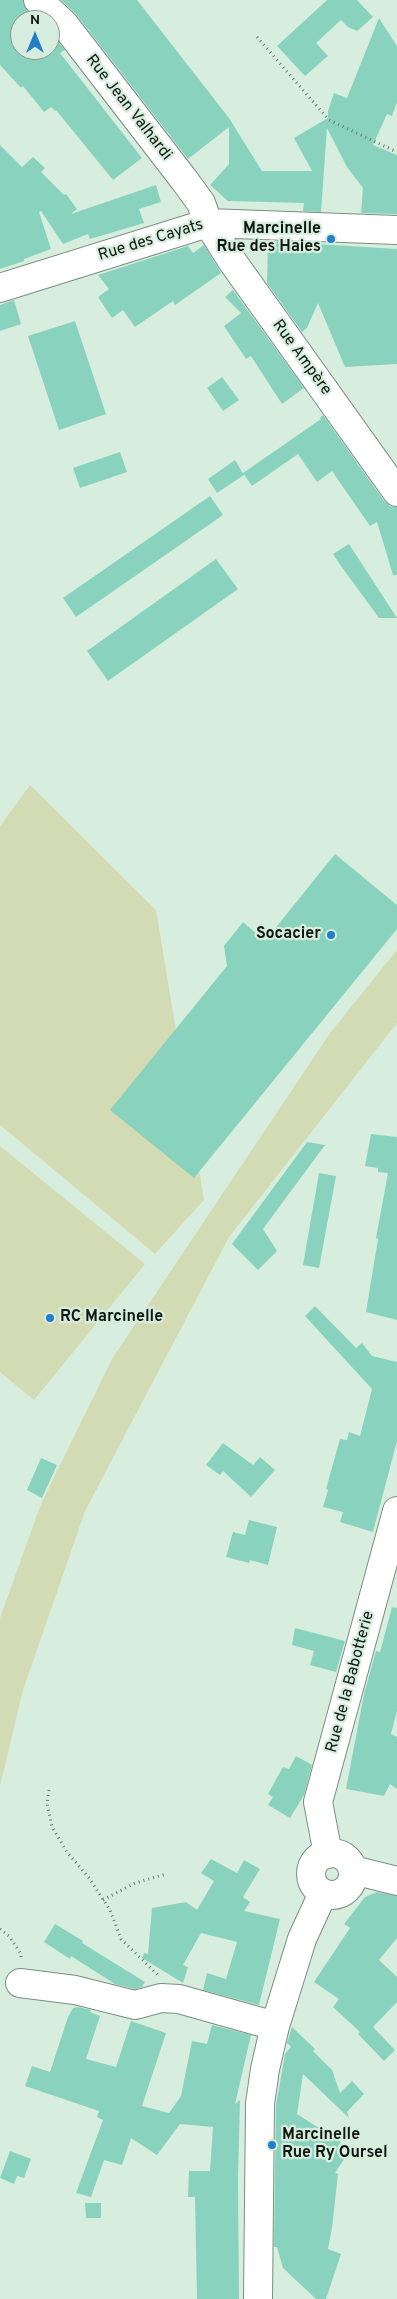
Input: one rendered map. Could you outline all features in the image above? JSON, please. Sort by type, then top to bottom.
[{"type":"street","name":"Rue Jean Valhardi","points":[[38,0],[64,24],[185,181],[201,203],[208,223]]},
{"type":"street","name":"Rue des Cayats","points":[[0,288],[208,223],[397,230]]},
{"type":"street","name":"Rue Ampère","points":[[208,223],[232,262],[397,492]]},
{"type":"street","name":"Rue de la Babotterie","points":[[328,1854],[318,1802],[397,1511]]},
{"type":"street","points":[[328,1854],[339,1854],[345,1858],[353,1870],[353,1877],[346,1890],[333,1895],[323,1893],[316,1888],[311,1874],[316,1861],[328,1854]]},
{"type":"street","points":[[353,1870],[397,1881]]},
{"type":"street","points":[[258,2299],[260,2104],[264,2069],[274,2026],[302,1939],[323,1893]]},
{"type":"street","points":[[20,1983],[75,1990],[135,2005],[161,1998],[178,1999],[274,2026]]},
{"type":"path","points":[[257,36],[329,120],[397,152]]},
{"type":"path","points":[[49,1790],[47,1803],[52,1827],[67,1852],[110,1910],[121,1939],[142,1962],[170,1986],[178,1999]]},
{"type":"path","points":[[103,1900],[135,1883],[166,1874]]},
{"type":"path","points":[[0,1929],[9,1936],[21,1954],[20,1983]]},
{"type":"green space","points":[[30,785],[156,910],[204,1200],[155,1254],[0,1125],[0,826]]},
{"type":"green space","points":[[397,950],[397,1023],[229,1237],[85,1511],[23,1690],[0,1786],[0,1618],[41,1504],[112,1359],[330,1033]]},
{"type":"green space","name":"RC Marcinelle","points":[[0,1146],[145,1264],[34,1400],[0,1372]]},
{"type":"building","points":[[0,0],[23,0],[27,10],[10,10],[10,60],[60,60],[60,53],[142,158],[113,180],[56,110],[51,107],[44,112],[23,86],[21,88],[0,65]]},
{"type":"building","points":[[61,0],[137,0],[229,118],[262,171],[312,171],[294,138],[328,118],[328,111],[334,93],[347,98],[379,18],[397,46],[397,102],[392,116],[387,114],[373,145],[397,155],[397,214],[361,213],[363,188],[347,167],[327,128],[321,212],[303,211],[304,203],[228,201],[210,185],[229,164],[229,127],[188,159],[76,14]]},
{"type":"building","points":[[327,0],[357,0],[373,17],[357,31],[348,27],[341,20],[316,43],[328,56],[305,76],[277,46]]},
{"type":"building","points":[[60,44],[65,50],[60,53]]},
{"type":"building","points":[[0,145],[22,167],[33,157],[45,168],[41,172],[64,195],[66,194],[77,209],[71,214],[156,185],[161,202],[139,209],[144,223],[90,239],[88,234],[63,244],[41,211],[39,212],[51,249],[0,269]]},
{"type":"building","points":[[268,241],[397,249],[397,364],[345,367],[318,303],[307,328],[302,332],[267,283]]},
{"type":"building","points":[[204,245],[221,273],[175,305],[173,301],[135,327],[123,310],[112,318],[98,297],[109,289],[98,275],[188,246],[193,253]]},
{"type":"building","points":[[233,290],[304,388],[282,404],[251,356],[246,359],[224,326],[241,313],[225,297]]},
{"type":"building","points":[[14,300],[21,324],[0,331],[0,305]]},
{"type":"building","points":[[75,321],[106,414],[59,430],[28,336]]},
{"type":"building","points":[[222,377],[239,400],[223,411],[207,388]]},
{"type":"building","points":[[323,415],[384,501],[390,506],[397,507],[397,575],[393,575],[377,522],[370,526],[332,471],[317,482],[298,454],[252,486],[243,473],[321,419]]},
{"type":"building","points":[[120,452],[127,472],[80,488],[73,468]]},
{"type":"building","points":[[235,460],[244,475],[217,493],[208,479]]},
{"type":"building","points":[[210,496],[223,515],[76,617],[63,598]]},
{"type":"building","points":[[349,544],[397,618],[379,618],[333,554]]},
{"type":"building","points":[[216,559],[238,589],[108,681],[87,651]]},
{"type":"building","points":[[335,854],[397,905],[397,929],[194,1178],[110,1110],[227,966],[224,946],[243,922],[265,941]]},
{"type":"building","points":[[371,1134],[397,1137],[397,1320],[366,1312],[378,1239],[376,1238],[388,1173],[378,1172],[378,1168],[365,1166]]},
{"type":"building","points":[[307,1142],[325,1145],[263,1229],[277,1251],[258,1270],[232,1244]]},
{"type":"building","points":[[319,1173],[336,1176],[319,1268],[303,1265]]},
{"type":"building","points":[[315,1306],[356,1348],[362,1343],[372,1356],[397,1362],[397,1441],[373,1532],[340,1522],[343,1512],[323,1507],[340,1439],[347,1440],[349,1432],[360,1436],[372,1389],[305,1316]]},
{"type":"building","points":[[223,1443],[253,1465],[260,1457],[275,1470],[251,1497],[223,1471],[220,1475],[206,1465]]},
{"type":"building","points":[[41,1458],[57,1465],[42,1498],[27,1490]]},
{"type":"building","points":[[249,1520],[277,1527],[268,1565],[250,1560],[249,1563],[226,1557],[233,1532],[245,1535]]},
{"type":"building","points":[[392,1607],[397,1608],[397,1711],[391,1734],[397,1737],[397,1789],[390,1784],[384,1796],[346,1789],[364,1694],[376,1651],[380,1652]]},
{"type":"building","points":[[295,1628],[345,1641],[336,1672],[310,1665],[314,1651],[292,1645]]},
{"type":"building","points":[[296,1756],[312,1765],[304,1795],[290,1818],[268,1805],[273,1797],[268,1794],[283,1767],[289,1769]]},
{"type":"building","points":[[211,1859],[237,1873],[244,1860],[260,1869],[243,1897],[250,1902],[244,1911],[280,1919],[259,2005],[203,1990],[207,1973],[226,1979],[237,1942],[201,1933],[183,1965],[188,1967],[183,1983],[142,1958],[144,1953],[148,1954],[152,1908],[186,1902],[197,1910],[214,1881],[201,1873]]},
{"type":"building","points":[[377,1892],[397,1896],[397,1938],[379,1960],[397,1977],[397,2002],[373,2027],[395,2050],[384,2061],[358,2034],[360,2032],[333,2007],[339,1999],[314,1982],[350,1928],[344,1924],[365,1897]]},
{"type":"building","points":[[55,1924],[145,1982],[142,1987],[135,1989],[115,1984],[71,1956],[70,1959],[44,1942]]},
{"type":"building","points":[[78,2007],[91,2010],[90,2012],[100,2016],[86,2059],[116,2067],[131,2021],[166,2033],[142,2106],[169,2113],[181,2096],[192,2041],[207,2044],[212,2025],[251,2035],[235,2104],[240,2100],[238,2177],[239,2299],[197,2299],[195,2197],[188,2197],[189,2171],[210,2171],[213,2127],[180,2124],[157,2155],[131,2138],[122,2165],[104,2160],[91,2197],[76,2193],[103,2120],[97,2117],[99,2111],[25,2086],[32,2066],[50,2072],[68,2017],[73,2008]]},
{"type":"building","points":[[292,2027],[315,2049],[313,2051],[332,2070],[340,2093],[352,2081],[364,2094],[347,2112],[349,2118],[303,2074],[297,2114],[341,2142],[337,2148],[347,2155],[335,2173],[338,2174],[328,2249],[341,2254],[326,2299],[316,2299],[283,2268],[277,2247],[274,2247],[276,2105],[285,2054],[291,2047],[287,2043]]},
{"type":"building","points":[[10,2151],[31,2159],[24,2178],[17,2176],[14,2184],[0,2178]]},
{"type":"building","points":[[85,2203],[101,2203],[101,2218],[86,2218]]},
{"type":"place","name":"Marcinelle Rue des Haies","points":[[331,239]]},
{"type":"place","name":"Socacier","points":[[331,935]]},
{"type":"place","name":"RC Marcinelle","points":[[50,1318]]},
{"type":"place","name":"Marcinelle Rue Ry Oursel","points":[[272,2145]]}]
